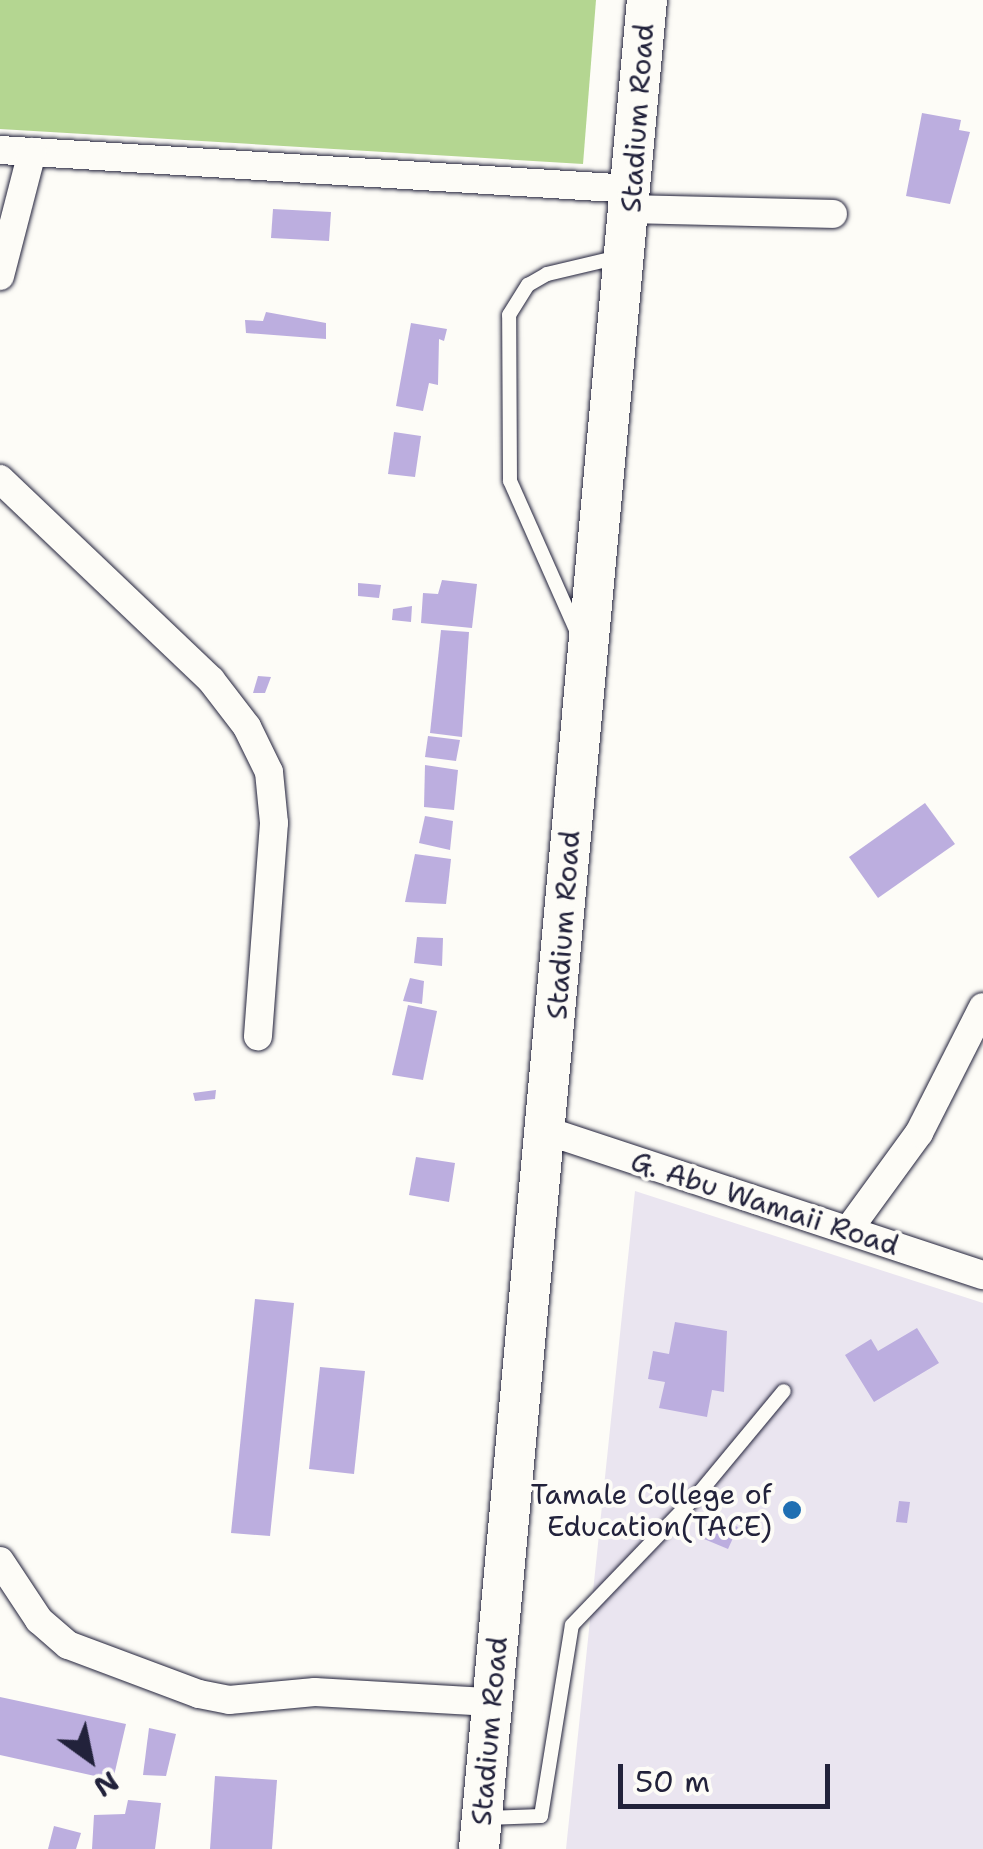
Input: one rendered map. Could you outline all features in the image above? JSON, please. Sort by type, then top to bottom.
[{"type":"main road","name":"Stadium Road","points":[[480,1834],[520,1358],[548,1131],[584,646],[632,199],[647,0]]},
{"type":"street","points":[[0,150],[832,214]]},
{"type":"street","points":[[0,276],[32,152]]},
{"type":"street","points":[[0,479],[210,680],[247,727],[269,772],[274,823],[258,1036]]},
{"type":"street","points":[[848,1229],[919,1134],[983,1007]]},
{"type":"street","name":"G. Abu Wamaii Road","points":[[548,1131],[983,1275]]},
{"type":"street","points":[[0,1561],[40,1620],[68,1645],[229,1700],[315,1692],[491,1702]]},
{"type":"street","points":[[0,1600],[40,1620]]},
{"type":"lane","points":[[584,646],[510,481],[509,314],[528,285],[546,274],[625,256]]},
{"type":"lane","points":[[480,1834],[541,1816],[572,1625],[700,1492],[784,1392]]},
{"type":"shaded area","name":"Tamale College of Education(TACE)","points":[[635,1191],[983,1303],[983,1849],[566,1849]]},
{"type":"green space","points":[[0,0],[596,0],[583,164],[0,129]]},
{"type":"building","points":[[922,113],[961,120],[959,130],[970,132],[950,204],[906,196]]},
{"type":"building","points":[[273,209],[331,212],[329,241],[271,238]]},
{"type":"building","points":[[266,312],[326,323],[326,339],[246,333],[245,320],[263,321]]},
{"type":"building","points":[[411,323],[447,329],[444,341],[439,339],[438,385],[429,383],[423,411],[396,406]]},
{"type":"building","points":[[394,432],[421,436],[415,477],[388,474]]},
{"type":"building","points":[[442,580],[477,584],[472,628],[421,623],[423,593],[438,594]]},
{"type":"building","points":[[358,583],[381,585],[379,598],[358,596]]},
{"type":"building","points":[[412,606],[411,622],[392,620],[393,609]]},
{"type":"building","points":[[441,630],[469,632],[462,737],[430,733]]},
{"type":"building","points":[[258,676],[271,677],[265,693],[253,693]]},
{"type":"building","points":[[428,736],[460,740],[456,761],[425,757]]},
{"type":"building","points":[[425,765],[458,770],[454,810],[424,807]]},
{"type":"building","points":[[925,803],[955,844],[878,898],[849,857]]},
{"type":"building","points":[[425,816],[453,821],[450,850],[419,843]]},
{"type":"building","points":[[415,854],[451,859],[446,904],[405,902]]},
{"type":"building","points":[[417,937],[443,938],[442,966],[414,963]]},
{"type":"building","points":[[410,978],[424,981],[422,1004],[403,1001]]},
{"type":"building","points":[[408,1005],[437,1011],[423,1080],[392,1075]]},
{"type":"building","points":[[216,1090],[215,1099],[195,1101],[193,1093]]},
{"type":"building","points":[[416,1157],[455,1163],[449,1202],[409,1195]]},
{"type":"building","points":[[255,1299],[294,1303],[270,1536],[231,1533]]},
{"type":"building","points":[[675,1322],[727,1331],[724,1392],[712,1390],[707,1417],[659,1408],[665,1382],[648,1379],[653,1351],[669,1354]]},
{"type":"building","points":[[917,1328],[939,1363],[874,1402],[845,1355],[871,1339],[878,1351]]},
{"type":"building","points":[[320,1367],[365,1371],[354,1474],[309,1469]]},
{"type":"building","points":[[899,1501],[910,1502],[907,1523],[896,1522]]},
{"type":"building","points":[[714,1517],[738,1527],[728,1549],[704,1539]]},
{"type":"building","points":[[0,1697],[126,1724],[113,1780],[0,1755]]},
{"type":"building","points":[[149,1728],[176,1734],[166,1776],[143,1775]]},
{"type":"building","points":[[215,1776],[277,1780],[272,1849],[210,1849]]},
{"type":"building","points":[[128,1800],[161,1803],[155,1849],[92,1849],[94,1815],[125,1814]]},
{"type":"building","points":[[54,1826],[81,1833],[76,1849],[48,1849]]},
{"type":"place","name":"Tamale College of Education(TACE)","points":[[792,1510]]}]
